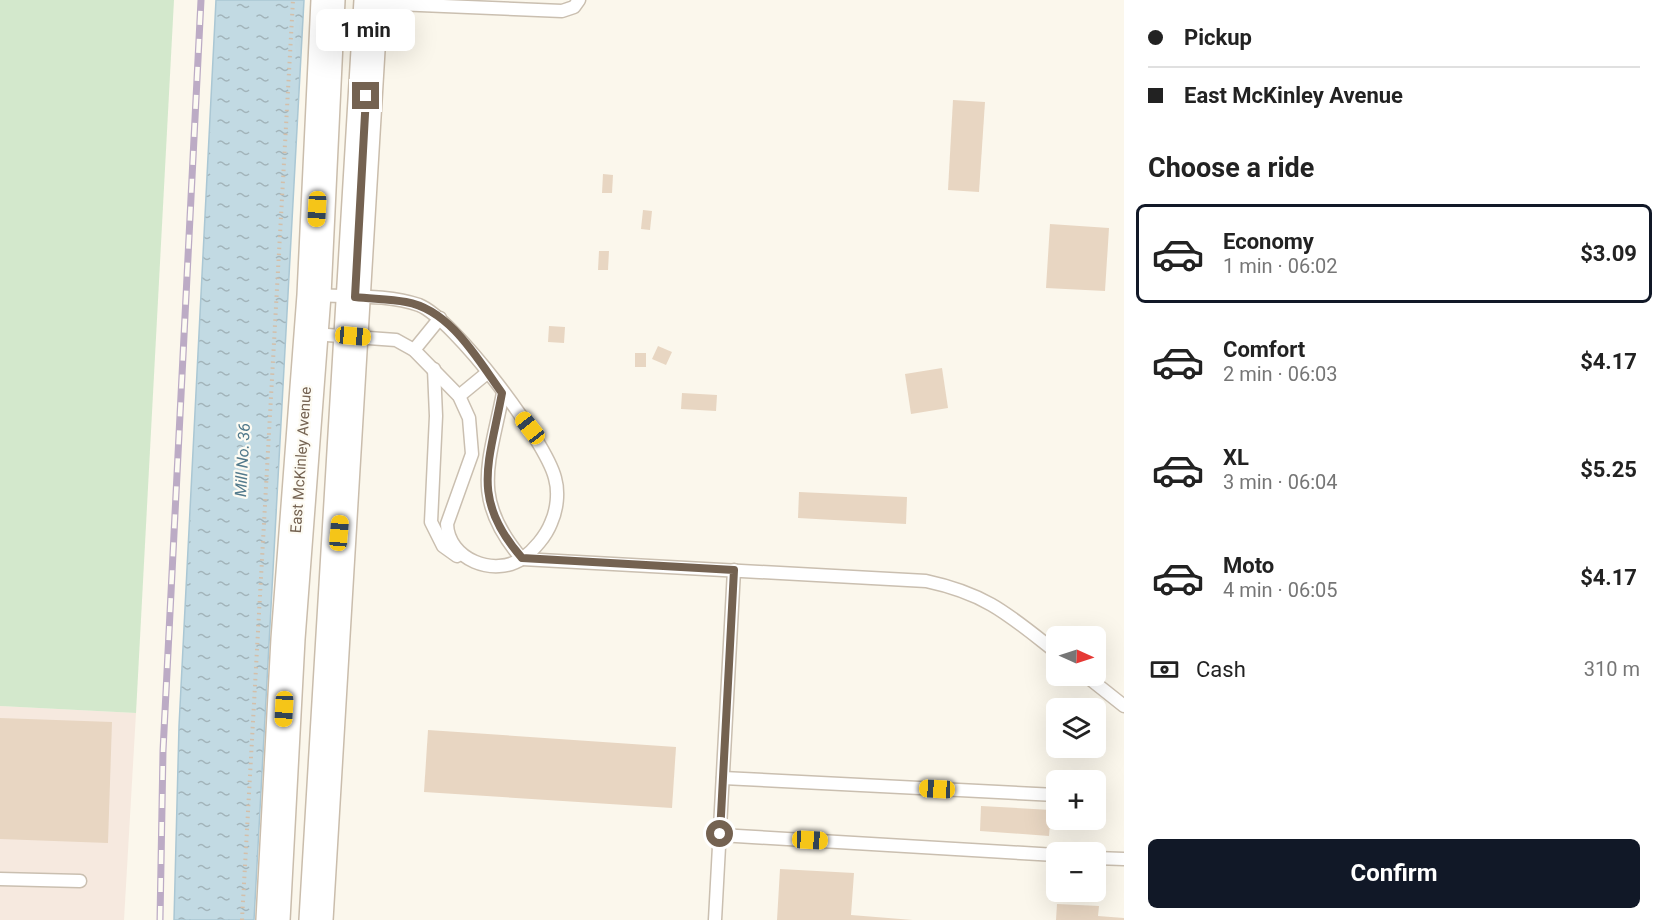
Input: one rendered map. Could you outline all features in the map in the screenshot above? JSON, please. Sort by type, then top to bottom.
[{"type":"main road","name":"East McKinley Avenue","points":[[273,920],[288,639],[314,295],[328,0]]},
{"type":"main road","points":[[316,915],[353,336],[371,2]]},
{"type":"main road","points":[[288,639],[304,756],[300,883],[306,904],[316,915]]},
{"type":"lane","points":[[371,2],[562,11],[574,7],[579,0]]},
{"type":"lane","points":[[314,295],[406,302],[440,318],[464,343],[530,428],[545,454],[555,479],[557,502],[551,523],[540,540],[522,558]]},
{"type":"lane","points":[[414,350],[440,318]]},
{"type":"lane","points":[[311,334],[396,340],[414,350],[459,396],[469,418],[472,453],[449,515],[447,532],[454,548],[472,560]]},
{"type":"lane","points":[[434,369],[436,416],[431,522],[443,546],[456,555],[495,566],[522,558],[905,578],[947,585],[980,597],[998,607],[1046,644]]},
{"type":"lane","points":[[459,396],[487,374]]},
{"type":"lane","points":[[502,393],[488,470],[487,489],[493,519],[522,558]]},
{"type":"lane","points":[[715,920],[734,570]]},
{"type":"lane","points":[[1099,686],[1124,706]]},
{"type":"lane","points":[[723,778],[1046,794]]},
{"type":"lane","points":[[720,834],[1046,854]]},
{"type":"lane","points":[[1106,858],[1124,859]]},
{"type":"lane","points":[[0,879],[80,881]]},
{"type":"path","points":[[242,920],[293,0]]},
{"type":"shaded area","points":[[0,706],[136,713],[124,920],[0,920]]},
{"type":"green space","points":[[0,0],[174,0],[136,713],[0,706]]},
{"type":"water","name":"Mill No. 36","points":[[216,0],[304,0],[254,920],[174,920],[179,726]]},
{"type":"building","points":[[953,100],[985,102],[979,192],[948,190]]},
{"type":"building","points":[[603,174],[613,175],[612,193],[602,193]]},
{"type":"building","points":[[643,210],[652,211],[650,230],[641,229]]},
{"type":"building","points":[[1050,224],[1109,228],[1105,291],[1046,288]]},
{"type":"building","points":[[599,251],[609,251],[608,270],[598,270]]},
{"type":"building","points":[[549,326],[565,327],[564,343],[548,342]]},
{"type":"building","points":[[658,346],[672,352],[666,365],[652,359]]},
{"type":"building","points":[[635,353],[646,353],[646,367],[635,367]]},
{"type":"building","points":[[942,368],[948,408],[911,414],[905,374]]},
{"type":"building","points":[[682,393],[717,395],[716,411],[681,409]]},
{"type":"building","points":[[799,492],[907,497],[906,524],[798,518]]},
{"type":"building","points":[[0,718],[112,722],[108,843],[0,839]]},
{"type":"building","points":[[428,730],[676,747],[672,808],[424,792]]},
{"type":"building","points":[[981,806],[1046,810],[1046,830],[1049,830],[1049,836],[980,831]]},
{"type":"building","points":[[780,869],[854,873],[851,915],[913,920],[777,920]]},
{"type":"building","points":[[1057,904],[1099,906],[1098,916],[1124,918],[1124,920],[1056,920]]},
{"type":"railway","points":[[160,920],[163,751],[201,0]]},
{"type":"route","points":[[366,96],[355,297],[406,302],[431,311],[464,343],[502,393],[488,470],[487,489],[493,519],[505,538],[522,558],[734,570],[720,834]]}]
